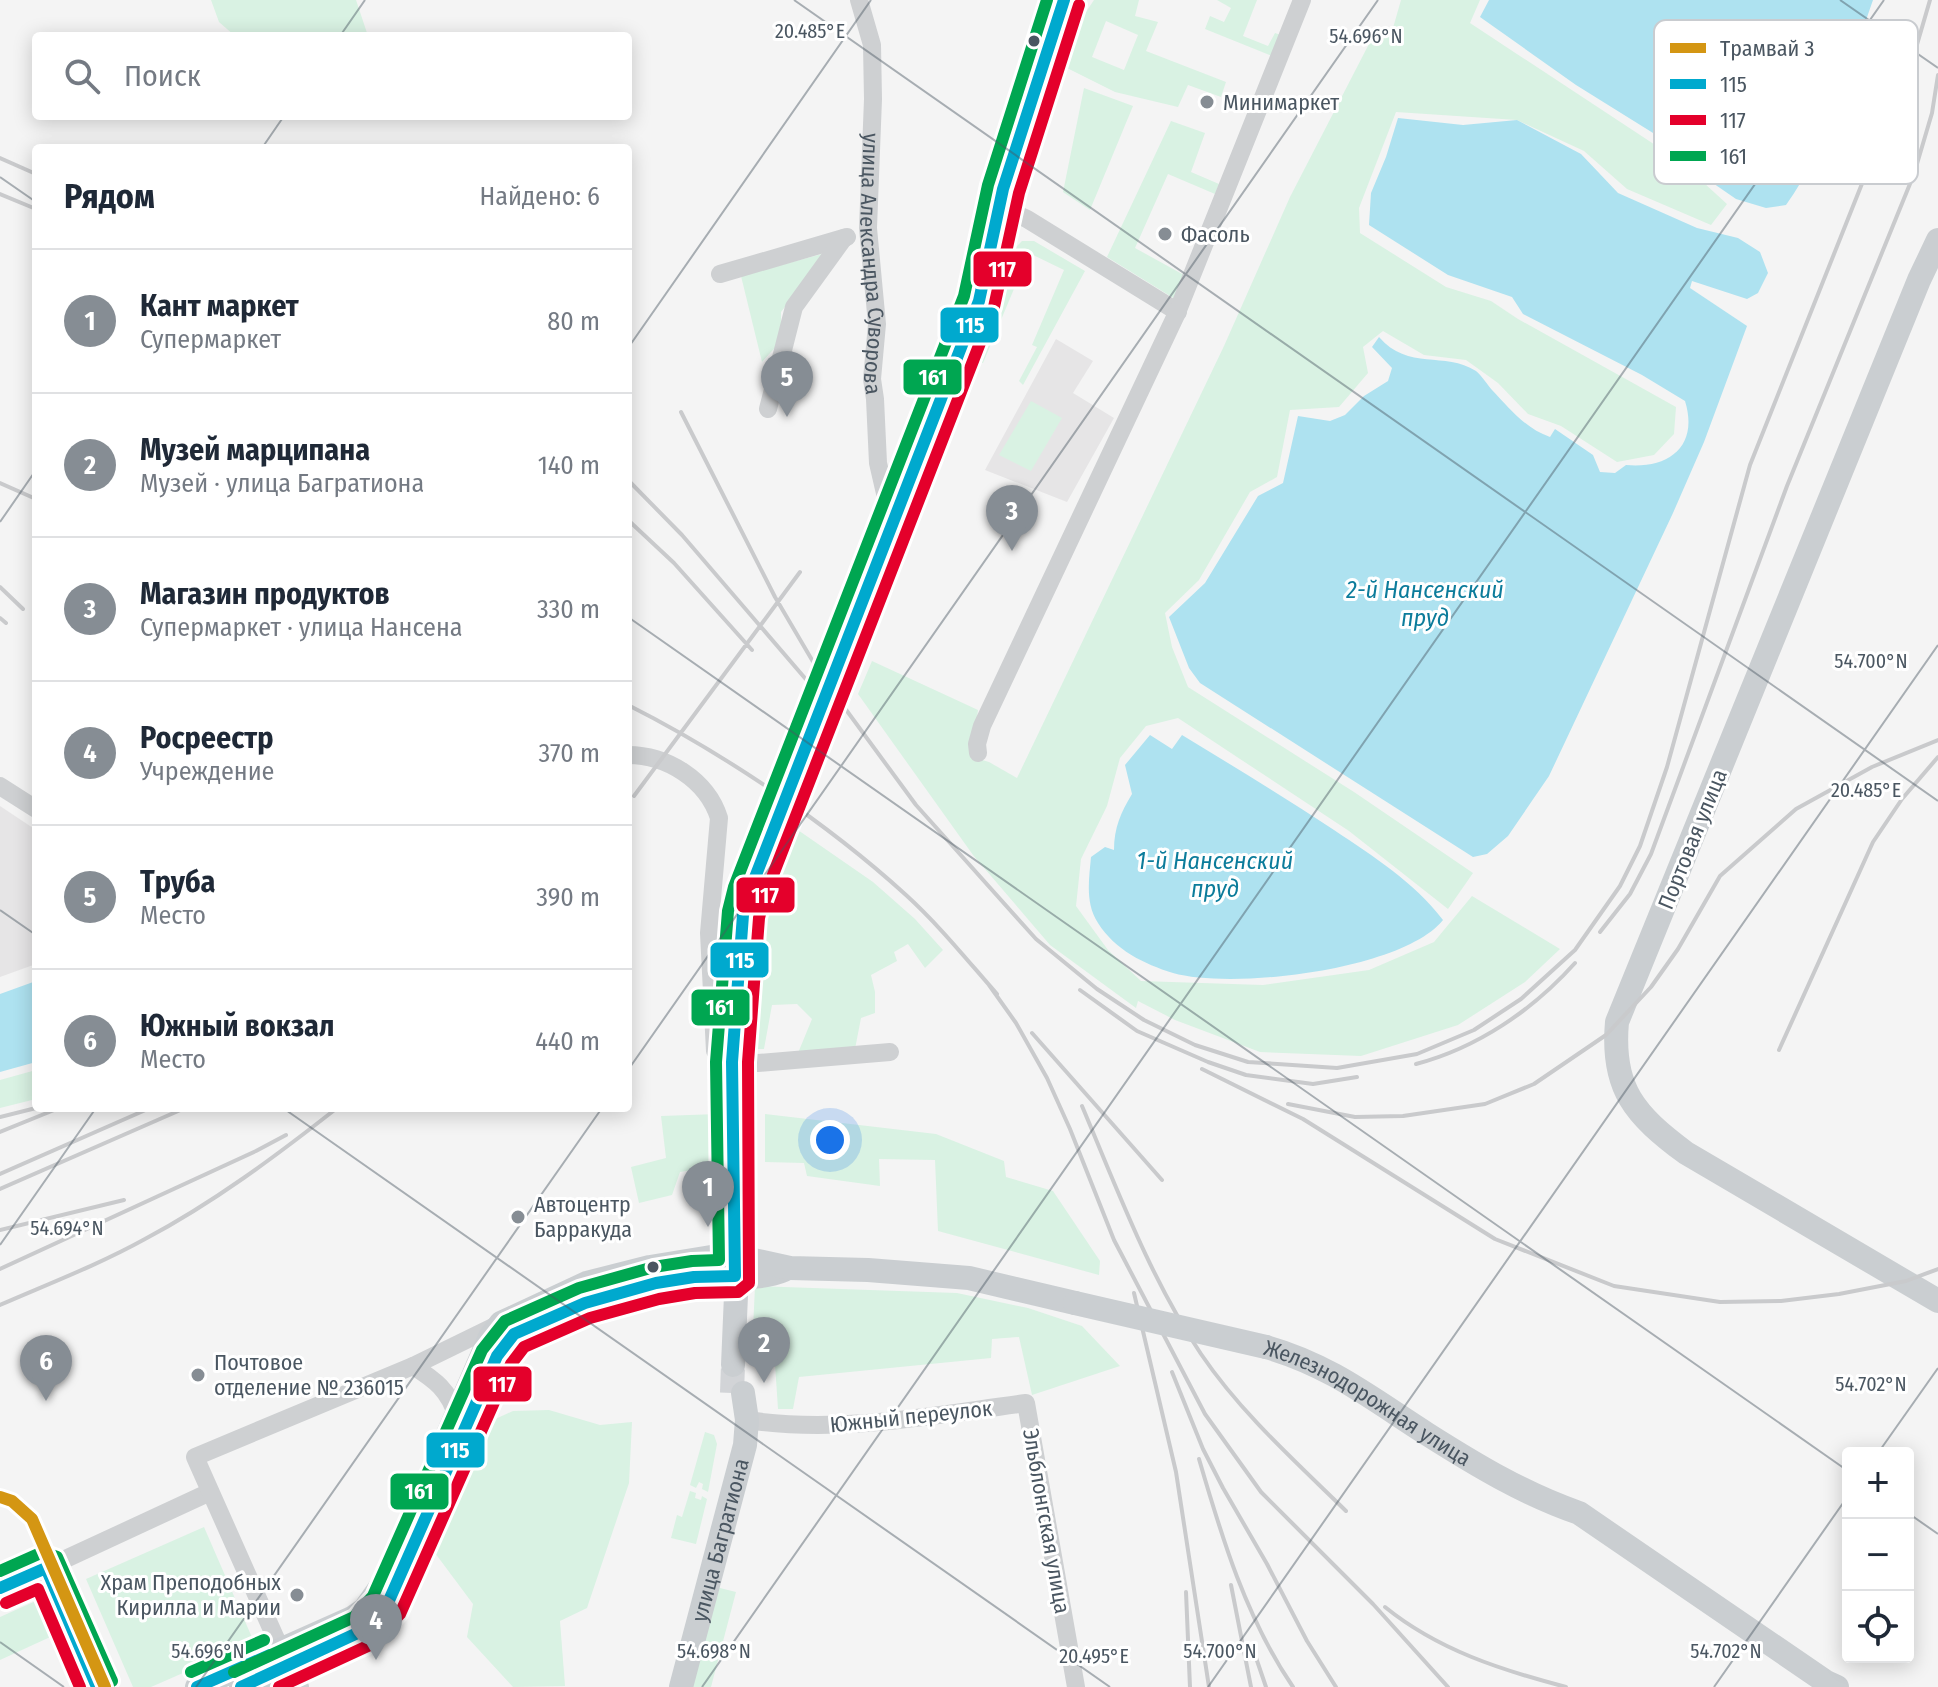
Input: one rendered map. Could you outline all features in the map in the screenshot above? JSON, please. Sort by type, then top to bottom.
[{"type":"main road","points":[[739,1365],[746,1306],[735,1266],[727,1061],[743,915],[979,301],[999,206],[1019,133],[1064,0]]},
{"type":"main road","name":"Портовая улица","points":[[1938,240],[1617,1022],[1615,1047],[1624,1088],[1638,1112],[1660,1134],[1686,1153],[1938,1301]]},
{"type":"main road","name":"Железнодорожная улица","points":[[508,1328],[610,1294],[735,1266],[767,1276],[790,1268],[969,1278],[1266,1347],[1300,1357],[1336,1374],[1480,1467],[1537,1498],[1579,1513],[1837,1687]]},
{"type":"main road","points":[[197,1687],[290,1668],[375,1597],[457,1417],[482,1351],[508,1328]]},
{"type":"main road","points":[[241,1687],[290,1668],[364,1630],[387,1605],[508,1328]]},
{"type":"main road","name":"улица Багратиона","points":[[671,1687],[734,1440],[738,1393],[747,1420],[742,1459],[681,1687]]},
{"type":"main road","points":[[0,1588],[46,1568],[97,1687]]},
{"type":"street","name":"улица Александра Суворова","points":[[859,0],[872,45],[868,228],[877,324],[872,379],[878,463],[893,528]]},
{"type":"street","points":[[978,753],[982,726],[1178,312],[1302,0]]},
{"type":"street","points":[[999,206],[1027,219],[1178,312]]},
{"type":"street","points":[[720,274],[844,238],[868,228]]},
{"type":"street","points":[[768,409],[794,307],[844,238]]},
{"type":"street","points":[[826,265],[826,285]]},
{"type":"street","points":[[756,380],[776,380]]},
{"type":"street","points":[[632,755],[651,757],[693,779],[714,803],[719,818],[709,933],[715,1051],[727,1061],[758,1063],[890,1052]]},
{"type":"street","points":[[0,786],[32,806]]},
{"type":"street","name":"Железнодорожная улица","points":[[210,1492],[195,1457],[508,1328]]},
{"type":"street","points":[[413,1366],[440,1383],[452,1400],[457,1417]]},
{"type":"street","name":"Южный переулок","points":[[747,1420],[774,1424],[849,1426],[1026,1403]]},
{"type":"street","name":"Эльблонгская улица","points":[[1026,1403],[1076,1687]]},
{"type":"street","points":[[46,1568],[210,1492],[290,1668]]},
{"type":"shaded area","points":[[1056,339],[1093,361],[1073,393],[1114,418],[1067,502],[985,470]]},
{"type":"shaded area","points":[[0,806],[32,827],[32,965],[0,977]]},
{"type":"green space","points":[[211,0],[356,0],[367,32],[230,32],[219,22]]},
{"type":"green space","points":[[1094,0],[1139,0],[1135,16],[1158,22],[1146,51],[1226,82],[1221,97],[1188,85],[1178,107],[1115,92],[1063,66],[1078,24]],"holes":[[[1106,21],[1138,35],[1124,70],[1092,57]]]},
{"type":"green space","points":[[1217,0],[1257,0],[1243,36],[1268,46],[1275,33],[1284,36],[1277,58],[1205,29],[1210,16],[1224,22],[1231,8]]},
{"type":"green space","points":[[1401,0],[1480,0],[1470,23],[1654,144],[1654,184],[1705,184],[1727,204],[1711,225],[1627,189],[1584,151],[1517,120],[1396,112],[1359,208],[1360,233],[1446,287],[1491,301],[1676,407],[1674,434],[1654,455],[1617,462],[1561,426],[1528,414],[1498,383],[1466,360],[1424,355],[1383,331],[1363,347],[1368,373],[1339,407],[1290,410],[1277,477],[1250,492],[1199,580],[1165,613],[1172,647],[1188,687],[1354,792],[1473,873],[1448,909],[1349,831],[1178,718],[1146,726],[1120,758],[1107,806],[1081,859],[1076,906],[1108,950],[1141,981],[1263,985],[1369,970],[1434,942],[1472,896],[1560,949],[1525,982],[1458,1025],[1361,1056],[1260,1052],[1175,1020],[1138,1001],[1136,1008],[1050,945],[973,855],[858,694],[872,661],[978,710],[972,757],[989,762],[1017,778],[1224,346],[1290,197],[1371,40],[1393,28]]},
{"type":"green space","points":[[1084,88],[1133,106],[1090,210],[1063,192]]},
{"type":"green space","points":[[1171,121],[1205,133],[1191,172],[1219,184],[1215,194],[1168,174],[1135,248],[1184,275],[1175,299],[1107,257]]},
{"type":"green space","points":[[1022,241],[1034,241],[1085,271],[1023,385],[1019,381],[1037,347],[1032,345],[1064,270],[1029,253],[983,363],[974,360],[1017,246]]},
{"type":"green space","points":[[822,254],[823,258],[781,312],[781,341],[762,362],[741,276]]},
{"type":"green space","points":[[1031,401],[1062,418],[1031,471],[999,455]]},
{"type":"green space","points":[[795,828],[873,882],[915,919],[943,950],[925,968],[908,944],[894,952],[897,961],[871,975],[875,1013],[861,1018],[855,1049],[798,1053],[812,1019],[797,1004],[772,1005],[764,1049],[754,1049],[755,912],[769,868]]},
{"type":"green space","points":[[32,1071],[32,1100],[0,1108],[0,1080]]},
{"type":"green space","points":[[718,1114],[718,1166],[680,1172],[672,1195],[639,1203],[631,1167],[666,1158],[661,1116]]},
{"type":"green space","points":[[765,1114],[936,1134],[1004,1161],[1006,1177],[1053,1191],[1100,1261],[1099,1275],[938,1231],[935,1160],[879,1159],[880,1186],[807,1176],[804,1163],[765,1162]]},
{"type":"green space","points":[[755,1286],[957,1293],[1028,1308],[1082,1326],[1120,1366],[1032,1395],[1019,1337],[992,1339],[991,1358],[799,1377],[793,1409],[778,1409],[775,1364],[752,1352]]},
{"type":"green space","points":[[549,1410],[600,1425],[632,1422],[629,1483],[587,1608],[560,1621],[565,1686],[513,1687],[467,1637],[473,1604],[435,1553],[491,1421],[513,1411]]},
{"type":"green space","points":[[705,1432],[714,1435],[717,1444],[708,1492],[702,1489],[703,1484],[699,1482],[696,1488],[690,1485]]},
{"type":"green space","points":[[690,1491],[696,1493],[695,1498],[701,1500],[702,1496],[707,1499],[696,1544],[671,1538],[677,1515],[682,1517]]},
{"type":"green space","points":[[204,1527],[254,1642],[151,1687],[133,1687],[86,1579]]},
{"type":"green space","points":[[716,1587],[736,1592],[711,1687],[688,1687]]},
{"type":"green space","points":[[38,1600],[48,1605],[59,1633],[0,1660],[0,1617]]},
{"type":"water","points":[[1489,0],[1873,0],[1866,20],[1654,20],[1654,134],[1576,85],[1480,17]]},
{"type":"water","name":"2-й Нансенский пруд","points":[[1398,118],[1463,125],[1517,120],[1581,154],[1618,193],[1697,228],[1738,238],[1760,252],[1768,273],[1758,293],[1747,299],[1692,281],[1690,288],[1747,326],[1704,442],[1549,776],[1508,836],[1487,854],[1473,857],[1200,683],[1189,668],[1169,617],[1205,583],[1258,496],[1283,483],[1298,416],[1330,421],[1345,415],[1364,396],[1388,381],[1392,368],[1372,347],[1379,337],[1402,354],[1452,362],[1476,371],[1526,423],[1550,437],[1555,429],[1593,455],[1600,472],[1615,473],[1626,465],[1655,463],[1677,451],[1684,442],[1688,431],[1685,401],[1642,375],[1523,314],[1512,297],[1448,275],[1369,225],[1371,193]]},
{"type":"water","points":[[1714,184],[1800,184],[1786,205],[1766,208],[1736,199]]},
{"type":"water","name":"1-й Нансенский пруд","points":[[1150,735],[1172,749],[1182,735],[1277,794],[1392,870],[1443,920],[1422,937],[1392,952],[1316,972],[1274,977],[1200,978],[1173,973],[1131,955],[1113,941],[1098,923],[1090,899],[1089,874],[1091,857],[1105,847],[1114,850],[1119,820],[1132,794],[1125,765]]},
{"type":"water","points":[[32,982],[32,1063],[0,1072],[0,994]]},
{"type":"tunnel","points":[[732,1393],[733,1365]]},
{"type":"railway","points":[[1918,41],[1930,0]]},
{"type":"railway","points":[[1918,160],[1932,113],[1938,75]]},
{"type":"railway","points":[[0,158],[32,172]]},
{"type":"railway","points":[[681,412],[775,597],[822,677],[916,805],[1036,939],[1097,989],[1144,1020],[1195,1045],[1248,1062],[1337,1068],[1417,1054],[1474,1030],[1521,999],[1575,950],[1620,886],[1640,846],[1667,767],[1750,465],[1862,184]]},
{"type":"railway","points":[[1600,932],[1630,894],[1651,854],[1787,486],[1910,184]]},
{"type":"railway","points":[[0,194],[32,207]]},
{"type":"railway","points":[[0,483],[32,497]]},
{"type":"railway","points":[[632,484],[682,535],[828,705]]},
{"type":"railway","points":[[632,524],[674,563],[752,650]]},
{"type":"railway","points":[[634,796],[800,572]]},
{"type":"railway","points":[[0,587],[23,609]]},
{"type":"railway","points":[[0,618],[6,623]]},
{"type":"railway","points":[[632,707],[737,767],[843,842],[918,906],[997,994]]},
{"type":"railway","points":[[1288,1104],[1355,1117],[1403,1116],[1485,1104],[1534,1084],[1606,1035],[1651,987],[1678,949],[1720,876],[1796,809],[1872,767],[1938,740]]},
{"type":"railway","points":[[1779,1050],[1873,842],[1902,799],[1938,757]]},
{"type":"railway","points":[[1416,1064],[1461,1048],[1503,1025],[1541,996],[1575,963]]},
{"type":"railway","points":[[989,985],[1016,1023],[1047,1078],[1114,1240],[1205,1414],[1261,1492],[1373,1604],[1448,1687]]},
{"type":"railway","points":[[1080,990],[1137,1031],[1246,1075],[1313,1084],[1357,1077]]},
{"type":"railway","points":[[1032,1033],[1162,1180]]},
{"type":"railway","points":[[1202,1069],[1303,1119],[1495,1239],[1614,1286],[1720,1302],[1781,1301],[1906,1281],[1938,1269]]},
{"type":"railway","points":[[1082,1106],[1150,1265],[1201,1354],[1251,1417],[1346,1511]]},
{"type":"railway","points":[[0,1117],[32,1109]]},
{"type":"railway","points":[[0,1132],[49,1112]]},
{"type":"railway","points":[[0,1174],[141,1112]]},
{"type":"railway","points":[[0,1189],[176,1112]]},
{"type":"railway","points":[[0,1305],[73,1274],[170,1225],[244,1178],[332,1112]]},
{"type":"railway","points":[[0,1269],[286,1135]]},
{"type":"railway","points":[[0,1230],[124,1200]]},
{"type":"railway","points":[[1134,1293],[1176,1472],[1209,1687]]},
{"type":"railway","points":[[1172,1372],[1203,1449],[1223,1488],[1307,1641],[1336,1687]]},
{"type":"railway","points":[[1199,1459],[1237,1577],[1276,1661],[1293,1687]]},
{"type":"railway","points":[[1231,1585],[1251,1687]]},
{"type":"railway","points":[[1186,1592],[1190,1687]]},
{"type":"railway","points":[[1385,1607],[1448,1647],[1566,1687]]},
{"type":"railway","points":[[1252,1646],[1266,1687]]},
{"type":"tram line","name":"3","points":[[0,1497],[12,1501],[32,1519],[105,1687]]},
{"type":"transit line","name":"161","points":[[234,1672],[354,1617],[373,1596],[482,1350],[505,1321],[579,1288],[654,1267],[719,1260],[716,1062],[728,911],[734,887],[964,296],[988,185],[1047,0]]},
{"type":"transit line","name":"115","points":[[241,1687],[364,1630],[387,1605],[497,1356],[514,1334],[585,1303],[656,1283],[694,1277],[735,1276],[732,1062],[743,915],[979,301],[1003,189],[1064,0]]},
{"type":"transit line","name":"117","points":[[279,1687],[372,1644],[400,1614],[511,1364],[524,1347],[590,1318],[659,1299],[695,1293],[738,1292],[749,1283],[748,1062],[759,918],[764,898],[994,307],[1019,193],[1079,5]]},
{"type":"transit line","name":"161","points":[[0,1571],[43,1552],[57,1557],[112,1681]]},
{"type":"transit line","name":"115","points":[[0,1588],[46,1568],[97,1687]]},
{"type":"transit line","name":"117","points":[[6,1603],[38,1589],[80,1687]]},
{"type":"transit line","name":"161","points":[[191,1672],[264,1640]]},
{"type":"transit line","name":"115","points":[[197,1687],[270,1655]]},
{"type":"place","name":"Минимаркет","points":[[1207,102]]},
{"type":"place","name":"Фасоль","points":[[1165,234]]},
{"type":"place","name":"Труба","points":[[787,417]]},
{"type":"place","name":"Магазин продуктов","points":[[1012,551]]},
{"type":"place","name":"Автоцентр Барракуда","points":[[518,1217]]},
{"type":"place","name":"Кант маркет","points":[[708,1227]]},
{"type":"place","name":"Почтовое отделение № 236015","points":[[198,1375]]},
{"type":"place","name":"Музей марципана","points":[[764,1383]]},
{"type":"place","name":"Южный вокзал","points":[[46,1401]]},
{"type":"place","name":"Храм Преподобных Кирилла и Марии","points":[[297,1595]]},
{"type":"place","name":"Росреестр","points":[[376,1660]]}]
